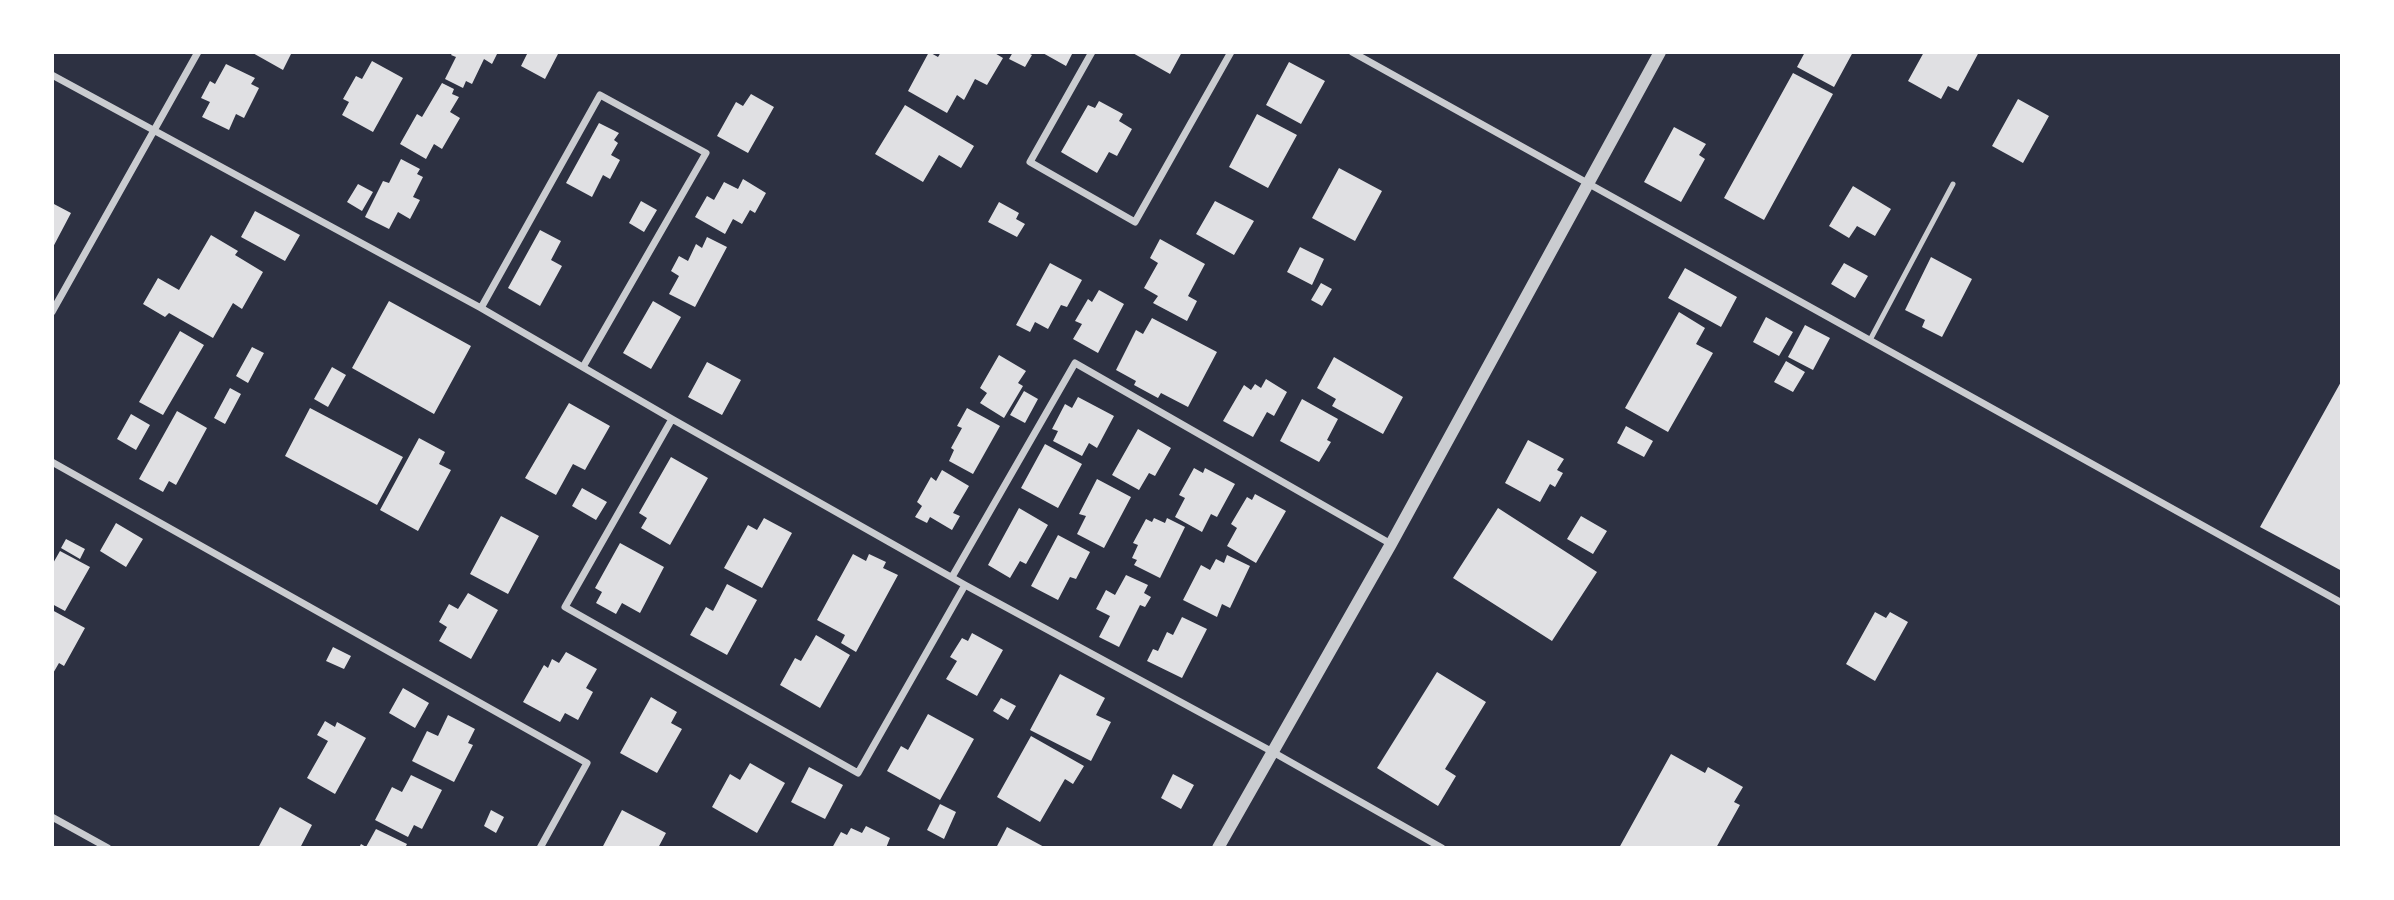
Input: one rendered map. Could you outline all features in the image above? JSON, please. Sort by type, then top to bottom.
[{"type":"street","points":[[52,312],[198,52]]},
{"type":"street","points":[[1092,52],[1030,162],[1135,222],[1231,52]]},
{"type":"street","points":[[1352,52],[2342,603]]},
{"type":"street","points":[[1219,848],[1391,544],[1660,52]]},
{"type":"street","points":[[52,75],[481,308],[952,578],[1272,751],[1442,848]]},
{"type":"street","points":[[481,308],[600,94],[706,153],[583,367]]},
{"type":"street","points":[[952,578],[1075,363],[1391,544]]},
{"type":"street","points":[[672,419],[565,607],[858,774],[965,585]]},
{"type":"street","points":[[52,462],[587,763],[540,848]]},
{"type":"street","points":[[52,817],[108,848]]},
{"type":"lane","points":[[1870,340],[1953,184]]},
{"type":"building","points":[[251,52],[292,52],[283,70]]},
{"type":"building","points":[[453,52],[498,52],[492,64],[484,59],[472,84],[466,81],[463,88],[445,79],[456,57],[451,55]]},
{"type":"building","points":[[528,52],[558,54],[545,79],[521,66]]},
{"type":"building","points":[[929,52],[938,57],[941,52],[993,52],[1003,58],[987,85],[975,79],[964,100],[957,95],[947,113],[908,91]]},
{"type":"building","points":[[1013,52],[1032,55],[1025,67],[1009,59]]},
{"type":"building","points":[[1041,52],[1073,52],[1066,66]]},
{"type":"building","points":[[1131,52],[1182,52],[1170,74]]},
{"type":"building","points":[[1805,52],[1853,52],[1834,87],[1797,67]]},
{"type":"building","points":[[1924,52],[1979,52],[1958,91],[1948,86],[1941,99],[1908,81]]},
{"type":"building","points":[[372,61],[403,78],[373,132],[342,115],[349,102],[343,99],[356,76],[362,79]]},
{"type":"building","points":[[1289,62],[1325,81],[1301,124],[1266,105]]},
{"type":"building","points":[[226,64],[255,78],[251,84],[259,88],[244,118],[236,114],[229,130],[202,117],[210,102],[201,98],[210,81],[215,84]]},
{"type":"building","points":[[1793,73],[1833,94],[1764,220],[1724,198]]},
{"type":"building","points":[[442,83],[454,89],[452,94],[459,97],[450,112],[460,118],[442,149],[434,144],[426,159],[400,144],[417,114],[422,117]]},
{"type":"building","points":[[751,94],[774,107],[748,153],[717,136],[736,102],[743,106]]},
{"type":"building","points":[[2018,99],[2049,116],[2023,163],[1992,146]]},
{"type":"building","points":[[1099,101],[1123,114],[1119,121],[1132,129],[1117,156],[1109,152],[1097,173],[1061,152],[1088,105],[1095,108]]},
{"type":"building","points":[[905,105],[974,146],[961,168],[939,155],[923,182],[875,154]]},
{"type":"building","points":[[1257,114],[1297,135],[1268,188],[1229,167]]},
{"type":"building","points":[[599,123],[619,133],[614,140],[618,143],[611,155],[620,160],[610,179],[603,175],[592,197],[566,183]]},
{"type":"building","points":[[1674,127],[1706,144],[1699,155],[1705,159],[1681,202],[1644,182]]},
{"type":"building","points":[[401,159],[420,169],[417,174],[423,177],[413,197],[420,200],[410,219],[398,212],[389,229],[365,217],[383,181],[389,183]]},
{"type":"building","points":[[1339,168],[1382,191],[1355,241],[1312,218]]},
{"type":"building","points":[[743,179],[766,193],[755,213],[750,210],[742,224],[733,219],[725,234],[695,217],[707,196],[714,200],[724,182],[738,189]]},
{"type":"building","points":[[358,184],[373,192],[362,211],[347,202]]},
{"type":"building","points":[[1853,186],[1891,209],[1875,236],[1857,226],[1849,238],[1829,226]]},
{"type":"building","points":[[641,201],[657,210],[644,232],[629,223]]},
{"type":"building","points":[[1215,201],[1254,221],[1234,255],[1196,234]]},
{"type":"building","points":[[999,202],[1019,213],[1016,219],[1025,224],[1017,237],[988,222]]},
{"type":"building","points":[[52,203],[71,213],[52,249]]},
{"type":"building","points":[[255,211],[300,235],[285,261],[241,237]]},
{"type":"building","points":[[540,230],[561,241],[551,260],[562,266],[540,306],[508,288]]},
{"type":"building","points":[[211,235],[238,251],[235,255],[263,272],[242,309],[233,303],[213,338],[169,313],[165,317],[143,304],[158,278],[179,290]]},
{"type":"building","points":[[707,237],[727,247],[695,307],[669,294],[679,276],[671,271],[679,256],[688,261],[696,244],[702,248]]},
{"type":"building","points":[[1160,239],[1205,264],[1188,296],[1197,301],[1187,321],[1153,303],[1158,296],[1144,288],[1158,263],[1150,258]]},
{"type":"building","points":[[1300,247],[1324,259],[1312,285],[1287,272]]},
{"type":"building","points":[[1931,257],[1972,279],[1942,337],[1922,327],[1925,320],[1905,310]]},
{"type":"building","points":[[1050,263],[1082,280],[1067,307],[1061,305],[1048,329],[1035,322],[1030,332],[1016,325]]},
{"type":"building","points":[[1844,263],[1868,276],[1855,298],[1831,284]]},
{"type":"building","points":[[1685,268],[1737,297],[1721,327],[1668,298]]},
{"type":"building","points":[[1321,283],[1332,289],[1322,306],[1311,300]]},
{"type":"building","points":[[1099,290],[1124,304],[1098,353],[1073,339],[1082,324],[1075,321],[1088,299],[1092,302]]},
{"type":"building","points":[[389,301],[471,346],[434,414],[352,368]]},
{"type":"building","points":[[653,301],[681,317],[651,369],[623,353]]},
{"type":"building","points":[[1679,312],[1705,328],[1696,344],[1713,353],[1668,432],[1625,408]]},
{"type":"building","points":[[1766,317],[1793,332],[1779,356],[1753,342]]},
{"type":"building","points":[[1152,318],[1217,352],[1188,407],[1161,393],[1158,398],[1134,385],[1136,381],[1116,370],[1136,330],[1143,334]]},
{"type":"building","points":[[1805,325],[1830,338],[1813,370],[1788,357]]},
{"type":"building","points":[[180,331],[204,345],[163,415],[139,402]]},
{"type":"building","points":[[252,347],[264,353],[248,383],[236,376]]},
{"type":"building","points":[[999,355],[1026,371],[1018,383],[1023,386],[1004,418],[980,403],[987,393],[980,388]]},
{"type":"building","points":[[1334,357],[1403,397],[1383,434],[1332,406],[1336,399],[1317,388]]},
{"type":"building","points":[[1786,361],[1805,372],[1793,392],[1774,382]]},
{"type":"building","points":[[707,362],[741,380],[722,415],[688,397]]},
{"type":"building","points":[[332,367],[346,375],[328,407],[314,399]]},
{"type":"building","points":[[1266,379],[1287,392],[1274,416],[1267,412],[1253,437],[1223,421],[1244,385],[1251,390],[1255,384],[1261,388]]},
{"type":"building","points":[[2342,380],[2342,571],[2260,527]]},
{"type":"building","points":[[230,388],[241,394],[225,424],[214,418]]},
{"type":"building","points":[[1024,391],[1038,399],[1025,423],[1010,415]]},
{"type":"building","points":[[1078,397],[1114,416],[1097,448],[1089,443],[1082,456],[1053,441],[1058,431],[1052,429],[1065,404],[1072,408]]},
{"type":"building","points":[[1302,399],[1338,419],[1327,440],[1331,442],[1319,462],[1280,441]]},
{"type":"building","points":[[569,403],[610,426],[585,470],[573,464],[556,495],[525,478]]},
{"type":"building","points":[[310,408],[403,457],[377,505],[285,456]]},
{"type":"building","points":[[967,408],[1000,426],[973,474],[949,461],[954,450],[951,448],[962,428],[957,426]]},
{"type":"building","points":[[177,411],[207,428],[176,485],[169,481],[163,492],[139,479]]},
{"type":"building","points":[[131,414],[150,425],[136,450],[117,439]]},
{"type":"building","points":[[1626,426],[1653,441],[1644,457],[1617,443]]},
{"type":"building","points":[[1138,429],[1171,448],[1155,476],[1149,473],[1139,490],[1112,475]]},
{"type":"building","points":[[419,438],[445,452],[439,464],[451,470],[418,531],[380,510]]},
{"type":"building","points":[[1528,440],[1564,459],[1557,470],[1563,473],[1555,487],[1550,484],[1540,502],[1505,483]]},
{"type":"building","points":[[1045,444],[1082,464],[1058,508],[1021,488]]},
{"type":"building","points":[[671,457],[708,478],[670,545],[641,528],[647,518],[639,513]]},
{"type":"building","points":[[1194,468],[1203,473],[1205,468],[1235,484],[1217,517],[1211,514],[1202,532],[1175,517],[1185,498],[1179,495]]},
{"type":"building","points":[[942,470],[969,486],[953,513],[960,516],[952,530],[930,517],[927,523],[915,517],[922,506],[917,502],[931,477],[936,481]]},
{"type":"building","points":[[1097,479],[1131,497],[1104,548],[1077,534],[1086,516],[1079,514]]},
{"type":"building","points":[[582,488],[607,502],[596,520],[572,506]]},
{"type":"building","points":[[1255,494],[1286,511],[1256,563],[1227,546],[1237,528],[1231,524],[1247,497],[1252,500]]},
{"type":"building","points":[[1019,508],[1048,525],[1026,564],[1020,561],[1010,578],[988,565]]},
{"type":"building","points":[[1498,508],[1597,572],[1552,641],[1453,578]]},
{"type":"building","points":[[501,516],[539,536],[508,594],[470,574]]},
{"type":"building","points":[[1581,516],[1607,531],[1593,554],[1567,539]]},
{"type":"building","points":[[764,518],[792,533],[762,588],[724,568],[748,525],[757,530]]},
{"type":"building","points":[[1154,518],[1165,523],[1167,518],[1185,527],[1160,578],[1134,565],[1137,560],[1132,558],[1138,545],[1133,543],[1146,519],[1152,522]]},
{"type":"building","points":[[116,523],[143,539],[126,567],[100,551]]},
{"type":"building","points":[[1058,535],[1090,552],[1076,579],[1070,577],[1058,600],[1031,586]]},
{"type":"building","points":[[66,539],[85,549],[80,559],[61,548]]},
{"type":"building","points":[[620,543],[664,567],[640,613],[622,603],[616,614],[596,603],[602,592],[595,588]]},
{"type":"building","points":[[60,551],[90,567],[65,611],[52,604],[52,565]]},
{"type":"building","points":[[853,554],[866,561],[869,554],[886,562],[883,568],[898,575],[856,652],[841,643],[845,635],[817,620]]},
{"type":"building","points":[[1227,555],[1250,566],[1230,608],[1222,604],[1217,617],[1183,600],[1201,565],[1210,570],[1216,559],[1224,563]]},
{"type":"building","points":[[1126,575],[1148,585],[1144,593],[1151,597],[1145,607],[1140,605],[1119,647],[1099,637],[1110,616],[1096,609],[1106,590],[1115,595]]},
{"type":"building","points":[[727,584],[757,600],[727,655],[690,635],[706,607],[713,611]]},
{"type":"building","points":[[468,593],[498,610],[471,659],[439,641],[447,627],[439,622],[449,604],[458,609]]},
{"type":"building","points":[[52,610],[85,628],[64,666],[59,663],[52,675]]},
{"type":"building","points":[[1875,612],[1886,618],[1890,612],[1908,622],[1875,681],[1846,664]]},
{"type":"building","points":[[1182,617],[1207,629],[1182,678],[1147,661],[1153,649],[1158,651],[1167,632],[1173,635]]},
{"type":"building","points":[[972,633],[1003,650],[977,696],[946,679],[957,661],[950,657],[962,638],[968,641]]},
{"type":"building","points":[[816,635],[850,655],[820,708],[780,685],[795,658],[801,661]]},
{"type":"building","points":[[333,647],[351,656],[344,669],[326,661]]},
{"type":"building","points":[[566,652],[597,669],[586,688],[593,692],[578,720],[565,713],[560,722],[523,702],[544,665],[548,668],[552,659],[559,663]]},
{"type":"building","points":[[1437,672],[1486,702],[1445,769],[1456,776],[1438,806],[1377,768]]},
{"type":"building","points":[[1060,674],[1105,698],[1096,715],[1111,722],[1091,761],[1030,730]]},
{"type":"building","points":[[403,688],[429,703],[415,728],[389,713]]},
{"type":"building","points":[[651,697],[677,712],[671,723],[682,729],[657,773],[620,753]]},
{"type":"building","points":[[1001,698],[1016,706],[1008,720],[993,711]]},
{"type":"building","points":[[928,714],[974,739],[940,800],[887,771],[901,746],[908,750]]},
{"type":"building","points":[[448,715],[475,729],[468,743],[473,745],[454,782],[412,761],[427,731],[438,736]]},
{"type":"building","points":[[325,721],[335,727],[337,722],[366,738],[335,794],[307,778],[328,741],[317,735]]},
{"type":"building","points":[[1031,736],[1084,766],[1073,784],[1065,779],[1040,822],[997,797]]},
{"type":"building","points":[[1671,754],[1705,773],[1708,767],[1743,787],[1734,802],[1740,805],[1716,848],[1619,848]]},
{"type":"building","points":[[750,763],[785,783],[757,833],[712,807],[730,774],[740,780]]},
{"type":"building","points":[[809,767],[843,785],[825,819],[791,802]]},
{"type":"building","points":[[1173,774],[1194,785],[1181,809],[1161,798]]},
{"type":"building","points":[[411,775],[442,790],[422,829],[414,825],[408,837],[375,820],[392,787],[402,792]]},
{"type":"building","points":[[940,804],[956,812],[944,839],[927,830]]},
{"type":"building","points":[[280,807],[312,825],[300,848],[258,848]]},
{"type":"building","points":[[491,810],[504,817],[496,833],[484,826]]},
{"type":"building","points":[[622,810],[666,833],[658,848],[602,848]]},
{"type":"building","points":[[866,826],[890,838],[886,848],[832,848],[841,832],[847,835],[851,828],[862,833]]},
{"type":"building","points":[[1007,827],[1046,848],[996,848]]},
{"type":"building","points":[[376,829],[407,844],[405,848],[359,848],[361,844],[366,847]]}]
